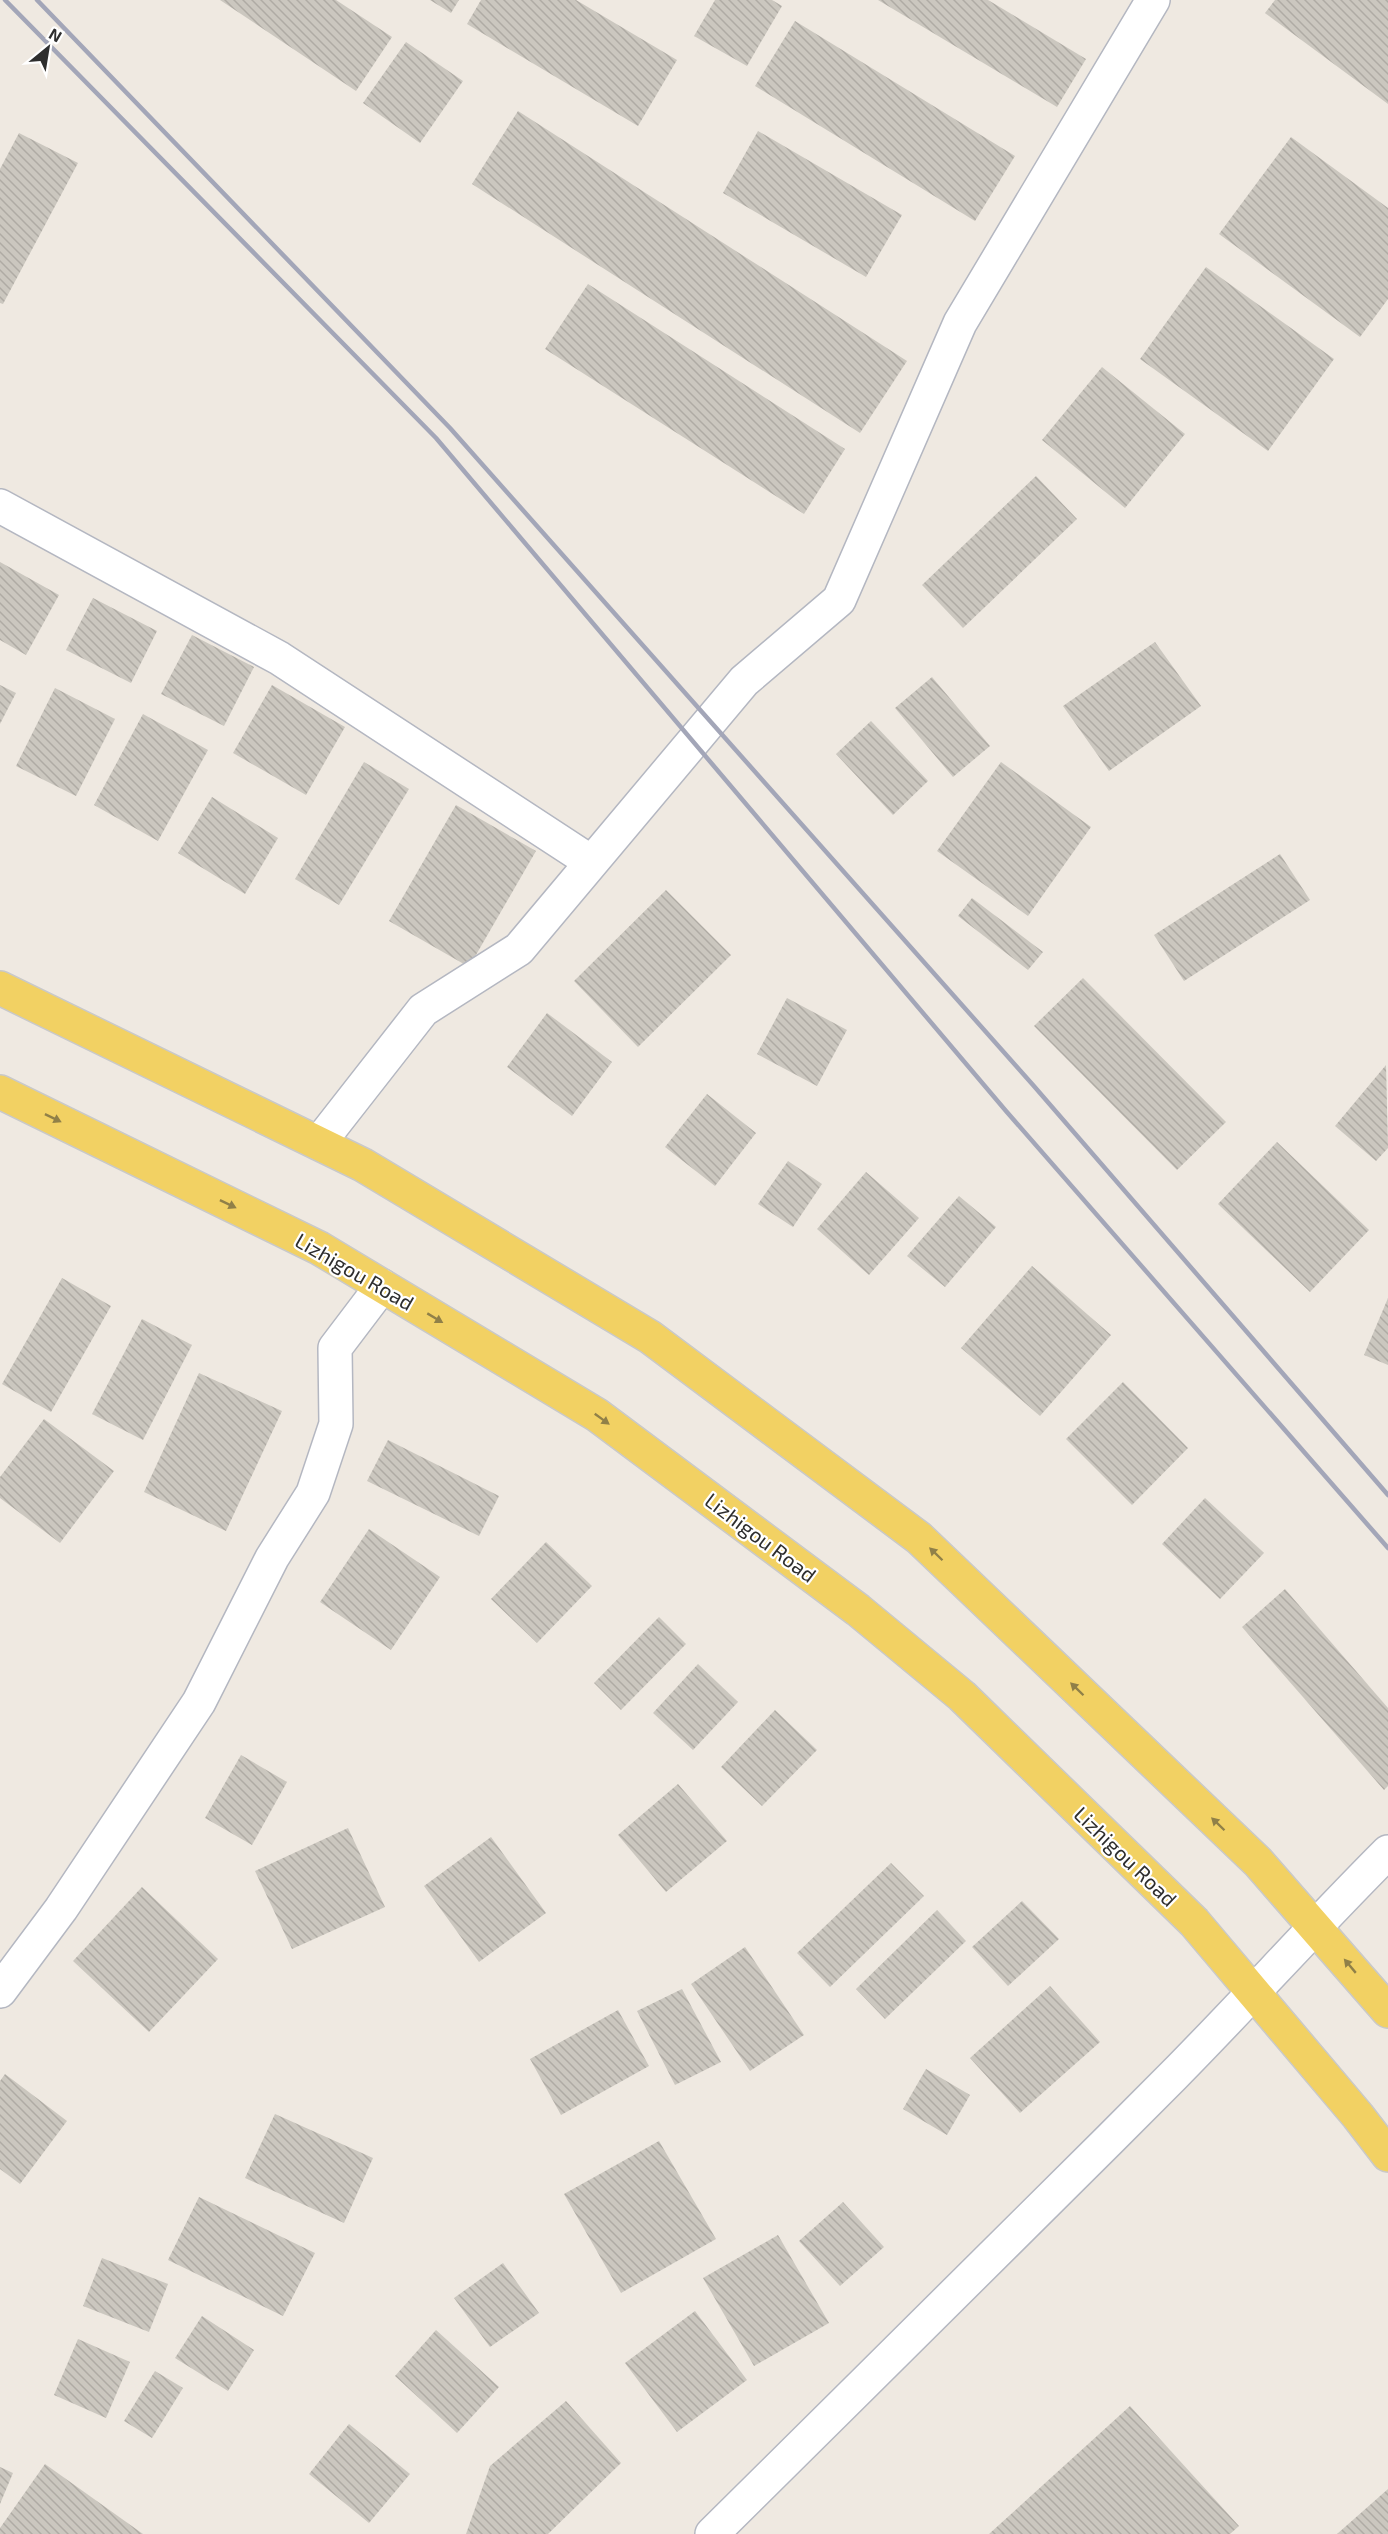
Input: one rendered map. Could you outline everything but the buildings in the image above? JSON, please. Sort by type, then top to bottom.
[{"type":"main road","points":[[0,988],[363,1166],[650,1337],[919,1538],[1258,1862],[1388,2011]]},
{"type":"main road","name":"Lizhigou Road","points":[[0,1092],[319,1248],[597,1415],[858,1610],[962,1696],[1194,1922],[1255,1992],[1388,2155]]},
{"type":"street","points":[[319,1143],[423,1010],[519,949],[744,681],[839,600],[960,323],[1153,0]]},
{"type":"street","points":[[0,506],[279,658],[591,862]]},
{"type":"street","points":[[0,1990],[61,1909],[199,1702],[272,1558],[313,1493],[336,1424],[335,1348],[382,1286]]},
{"type":"street","points":[[712,2534],[1255,1992],[1315,1925],[1388,1852]]},
{"type":"railway","points":[[5,0],[436,438],[1006,1111],[1388,1548]]},
{"type":"railway","points":[[37,0],[450,428],[1033,1085],[1388,1495]]}]
